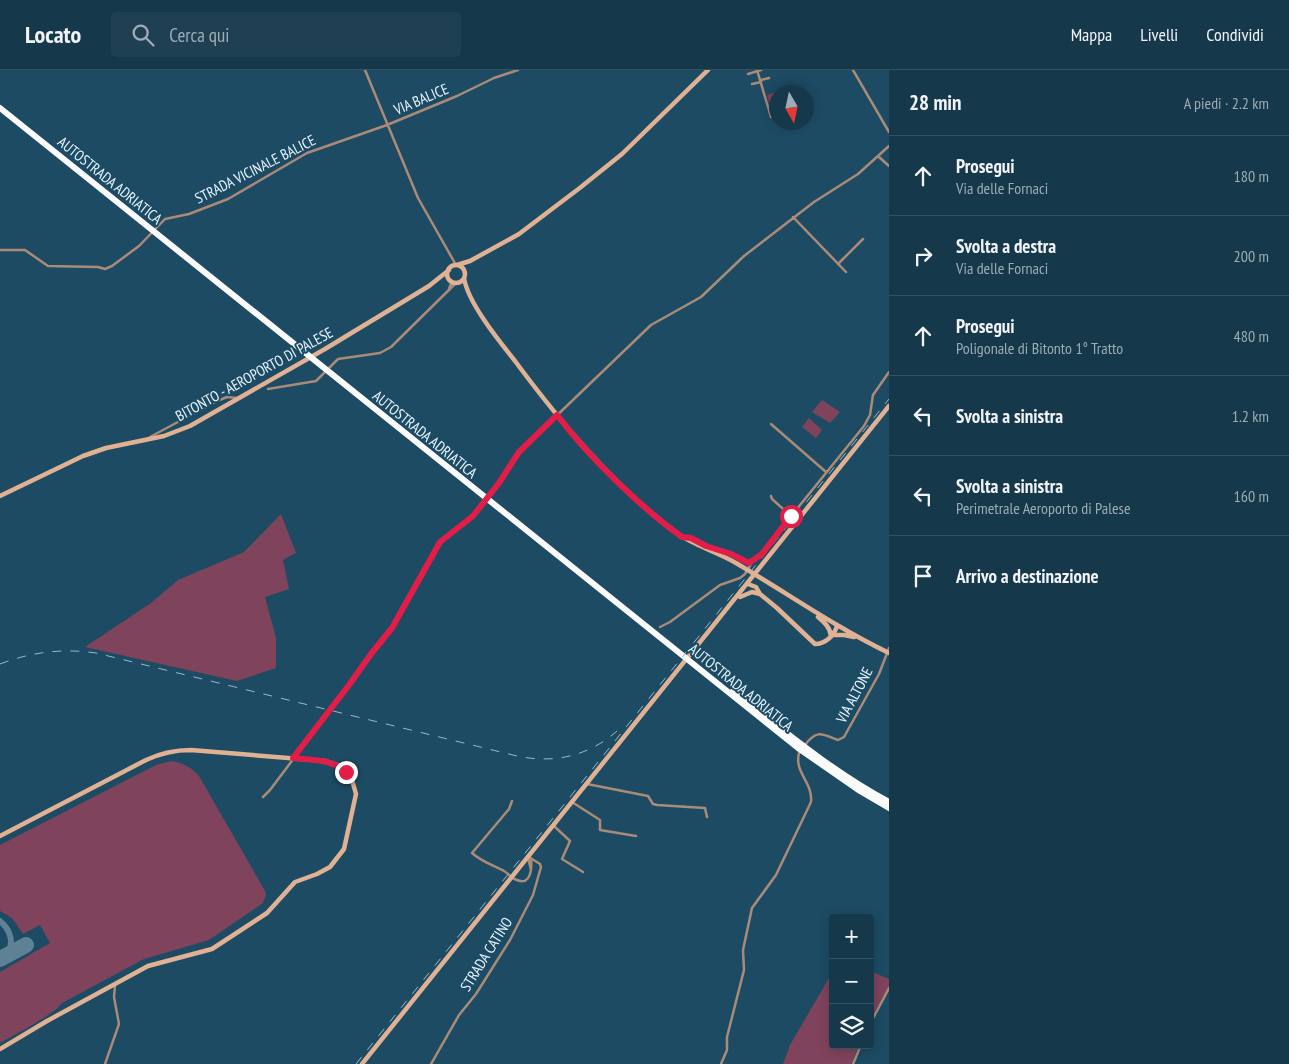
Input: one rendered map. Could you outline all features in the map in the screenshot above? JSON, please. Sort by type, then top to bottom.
[{"type":"highway","name":"AUTOSTRADA ADRIATICA","points":[[0,103],[798,748],[860,791],[889,808]]},
{"type":"highway","name":"AUTOSTRADA ADRIATICA","points":[[0,108],[681,653]]},
{"type":"highway","name":"AUTOSTRADA ADRIATICA","points":[[692,662],[810,751],[856,783],[889,802]]},
{"type":"main road","points":[[708,70],[611,163],[530,226],[470,262],[464,268],[466,288],[486,323],[576,438],[623,486],[682,537],[746,569],[837,626],[862,640],[888,651]]},
{"type":"main road","points":[[429,286],[453,267],[470,262]]},
{"type":"main road","points":[[453,267],[462,267],[464,271]]},
{"type":"main road","points":[[453,267],[448,275],[466,288]]},
{"type":"main road","points":[[429,286],[444,280],[455,281],[464,278]]},
{"type":"main road","name":"BITONTO - AEROPORTO DI PALESE","points":[[0,496],[83,456],[106,448],[164,436],[190,426],[236,398],[325,349],[429,286]]},
{"type":"main road","points":[[362,1064],[519,867],[529,858],[553,825],[889,406]]},
{"type":"main road","points":[[757,591],[759,570]]},
{"type":"main road","points":[[748,584],[815,644],[825,642],[836,631],[837,626]]},
{"type":"main road","points":[[735,600],[744,594],[757,591]]},
{"type":"main road","points":[[810,610],[826,624],[831,636]]},
{"type":"main road","points":[[831,636],[835,634],[844,635],[862,640]]},
{"type":"main road","points":[[0,836],[160,753],[181,750],[293,758],[332,763],[340,766],[346,772],[352,780],[356,794],[344,849],[335,862],[325,870],[295,882],[267,913],[212,949],[148,966],[0,1049]]},
{"type":"street","points":[[365,70],[418,198],[453,267]]},
{"type":"street","name":"VIA BALICE","points":[[387,125],[457,96],[494,78],[518,70]]},
{"type":"street","points":[[748,74],[759,70],[769,110]]},
{"type":"street","points":[[853,70],[889,132]]},
{"type":"street","points":[[752,84],[769,78]]},
{"type":"street","name":"STRADA VICINALE BALICE","points":[[0,250],[25,250],[48,266],[98,267],[105,269],[112,266],[150,237],[165,219],[189,214],[228,199],[307,153],[387,125]]},
{"type":"street","points":[[263,797],[401,614],[440,542],[465,523],[480,506],[494,490],[519,452],[651,325],[701,297],[744,256],[793,217],[858,174],[889,146]]},
{"type":"street","points":[[878,157],[889,166]]},
{"type":"street","points":[[793,217],[846,272]]},
{"type":"street","points":[[838,264],[863,239]]},
{"type":"street","points":[[268,389],[316,381],[321,378],[334,361],[380,353],[391,347],[455,281]]},
{"type":"street","points":[[660,627],[670,622],[720,586],[745,574],[752,561],[762,554],[867,421],[873,396],[889,372]]},
{"type":"street","points":[[147,439],[227,397],[236,398]]},
{"type":"street","points":[[771,424],[826,472]]},
{"type":"street","points":[[772,496],[791,516]]},
{"type":"street","points":[[682,537],[691,538],[747,562],[752,561]]},
{"type":"street","name":"VIA ALTONE","points":[[805,745],[811,737],[820,733],[838,740],[844,738],[879,674],[888,651]]},
{"type":"street","points":[[720,1064],[727,1050],[727,1037],[744,970],[743,950],[752,908],[776,875],[811,802],[810,790],[797,765],[799,754]]},
{"type":"street","points":[[586,784],[648,796],[653,804],[657,805],[684,805],[705,808],[707,817]]},
{"type":"street","points":[[512,801],[509,809],[472,853],[480,860],[506,872],[519,881],[528,879],[532,870],[529,858]]},
{"type":"street","points":[[572,802],[600,820],[600,830],[636,836]]},
{"type":"street","points":[[553,825],[570,841],[562,859],[583,872]]},
{"type":"street","points":[[519,867],[531,866],[536,861],[529,858]]},
{"type":"street","name":"STRADA CATINO","points":[[431,1064],[459,1015],[476,994],[510,940],[533,896],[541,866],[536,861]]},
{"type":"street","points":[[104,1064],[119,1024],[114,997],[115,985]]},
{"type":"street","points":[[874,1016],[889,988]]},
{"type":"street","points":[[853,1064],[859,1049]]},
{"type":"shaded area","points":[[822,400],[840,412],[830,423],[812,412]]},
{"type":"shaded area","points":[[809,418],[822,430],[816,438],[802,427]]},
{"type":"shaded area","points":[[281,514],[296,553],[283,560],[289,589],[265,597],[276,638],[276,668],[237,681],[85,647],[151,603],[178,580],[244,552]]},
{"type":"shaded area","points":[[171,761],[187,766],[199,776],[265,891],[266,895],[263,903],[209,940],[144,959],[62,1003],[43,1018],[0,1043],[0,972],[50,943],[40,925],[23,934],[12,918],[0,911],[0,845],[156,765]]},
{"type":"shaded area","points":[[874,973],[889,979],[889,986],[874,1013]]},
{"type":"shaded area","points":[[829,978],[829,1049],[857,1049],[851,1064],[783,1064],[790,1045]]},
{"type":"taxiway","points":[[0,921],[7,929],[11,938],[10,948],[4,957]]},
{"type":"runway","points":[[0,959],[26,945]]},
{"type":"railway","points":[[356,1064],[889,399]]},
{"type":"railway","points":[[0,664],[47,652],[96,653],[531,758],[558,758],[583,752],[595,747],[617,731]]},
{"type":"route","points":[[346,772],[340,766],[325,761],[293,758],[392,628],[440,542],[473,516],[499,483],[519,452],[557,415],[576,438],[623,486],[682,537],[686,536],[749,563],[762,554],[791,516]]}]
